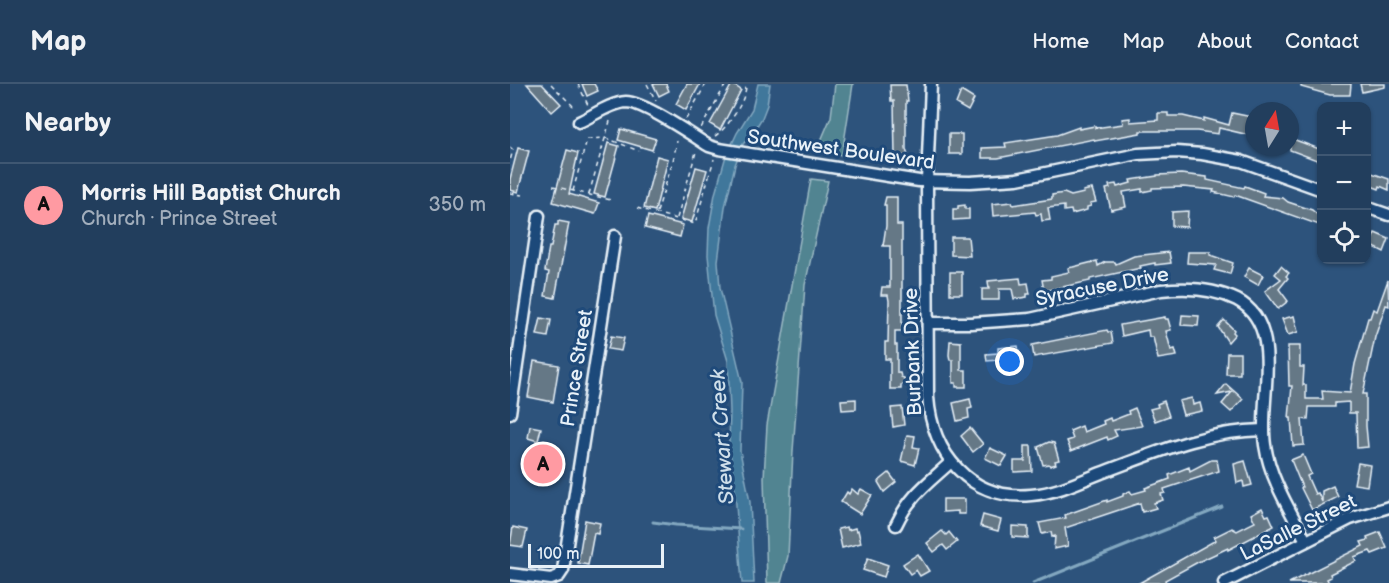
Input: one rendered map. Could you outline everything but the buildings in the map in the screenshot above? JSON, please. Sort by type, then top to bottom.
[{"type":"street","name":"Burbank Drive","points":[[931,84],[927,181],[929,414],[939,444],[951,462],[964,474],[986,488],[1001,493],[1032,495],[1059,489],[1194,440],[1218,434],[1263,430]]},
{"type":"street","name":"Southwest Boulevard","points":[[579,122],[616,104],[629,102],[643,107],[717,152],[744,153],[927,181],[1017,179],[1138,154],[1177,152],[1241,161],[1317,188]]},
{"type":"street","points":[[1371,209],[1389,215]]},
{"type":"street","points":[[510,413],[539,216]]},
{"type":"street","name":"Prince Street","points":[[510,574],[551,579],[559,576],[563,570],[615,236]]},
{"type":"street","name":"Syracuse Drive","points":[[928,323],[1030,319],[1179,288],[1207,290],[1244,304],[1263,329],[1266,349],[1263,430],[1271,472],[1306,541]]},
{"type":"street","points":[[896,525],[911,497],[951,462]]},
{"type":"street","name":"LaSalle Street","points":[[1224,583],[1350,519],[1389,507]]},
{"type":"path","points":[[550,84],[573,106]]},
{"type":"path","points":[[578,84],[588,105]]},
{"type":"path","points":[[647,84],[657,102]]},
{"type":"path","points":[[686,119],[706,84]]},
{"type":"path","points":[[701,128],[726,84]]},
{"type":"path","points":[[715,136],[724,130],[745,96],[746,84]]},
{"type":"path","points":[[589,194],[610,121]]},
{"type":"path","points":[[573,191],[587,139],[606,138],[639,151]]},
{"type":"path","points":[[657,213],[674,161],[677,141]]},
{"type":"path","points":[[510,147],[513,150],[510,161]]},
{"type":"path","points":[[677,219],[696,152]]},
{"type":"path","points":[[637,208],[695,224],[717,152]]},
{"type":"path","points":[[553,186],[611,200]]},
{"type":"path","points":[[510,193],[522,195]]},
{"type":"green space","points":[[835,84],[853,84],[842,155],[817,150],[831,117]]},
{"type":"green space","points":[[811,179],[828,181],[805,285],[788,556],[781,583],[767,583],[764,478],[767,425]]},
{"type":"water","points":[[758,84],[770,84],[767,105],[762,118],[743,144],[735,165],[725,207],[718,261],[720,288],[742,382],[740,451],[750,502],[754,583],[742,583],[729,443],[728,361],[714,315],[708,255],[709,228],[715,194],[725,159],[752,109]]},
{"type":"waterway","points":[[1033,583],[1222,507]]},
{"type":"waterway","points":[[653,522],[741,529]]},
{"type":"place","name":"Morris Hill Baptist Church","points":[[543,464]]},
{"type":"water label","name":"Stewart Creek","points":[[722,437]]}]
